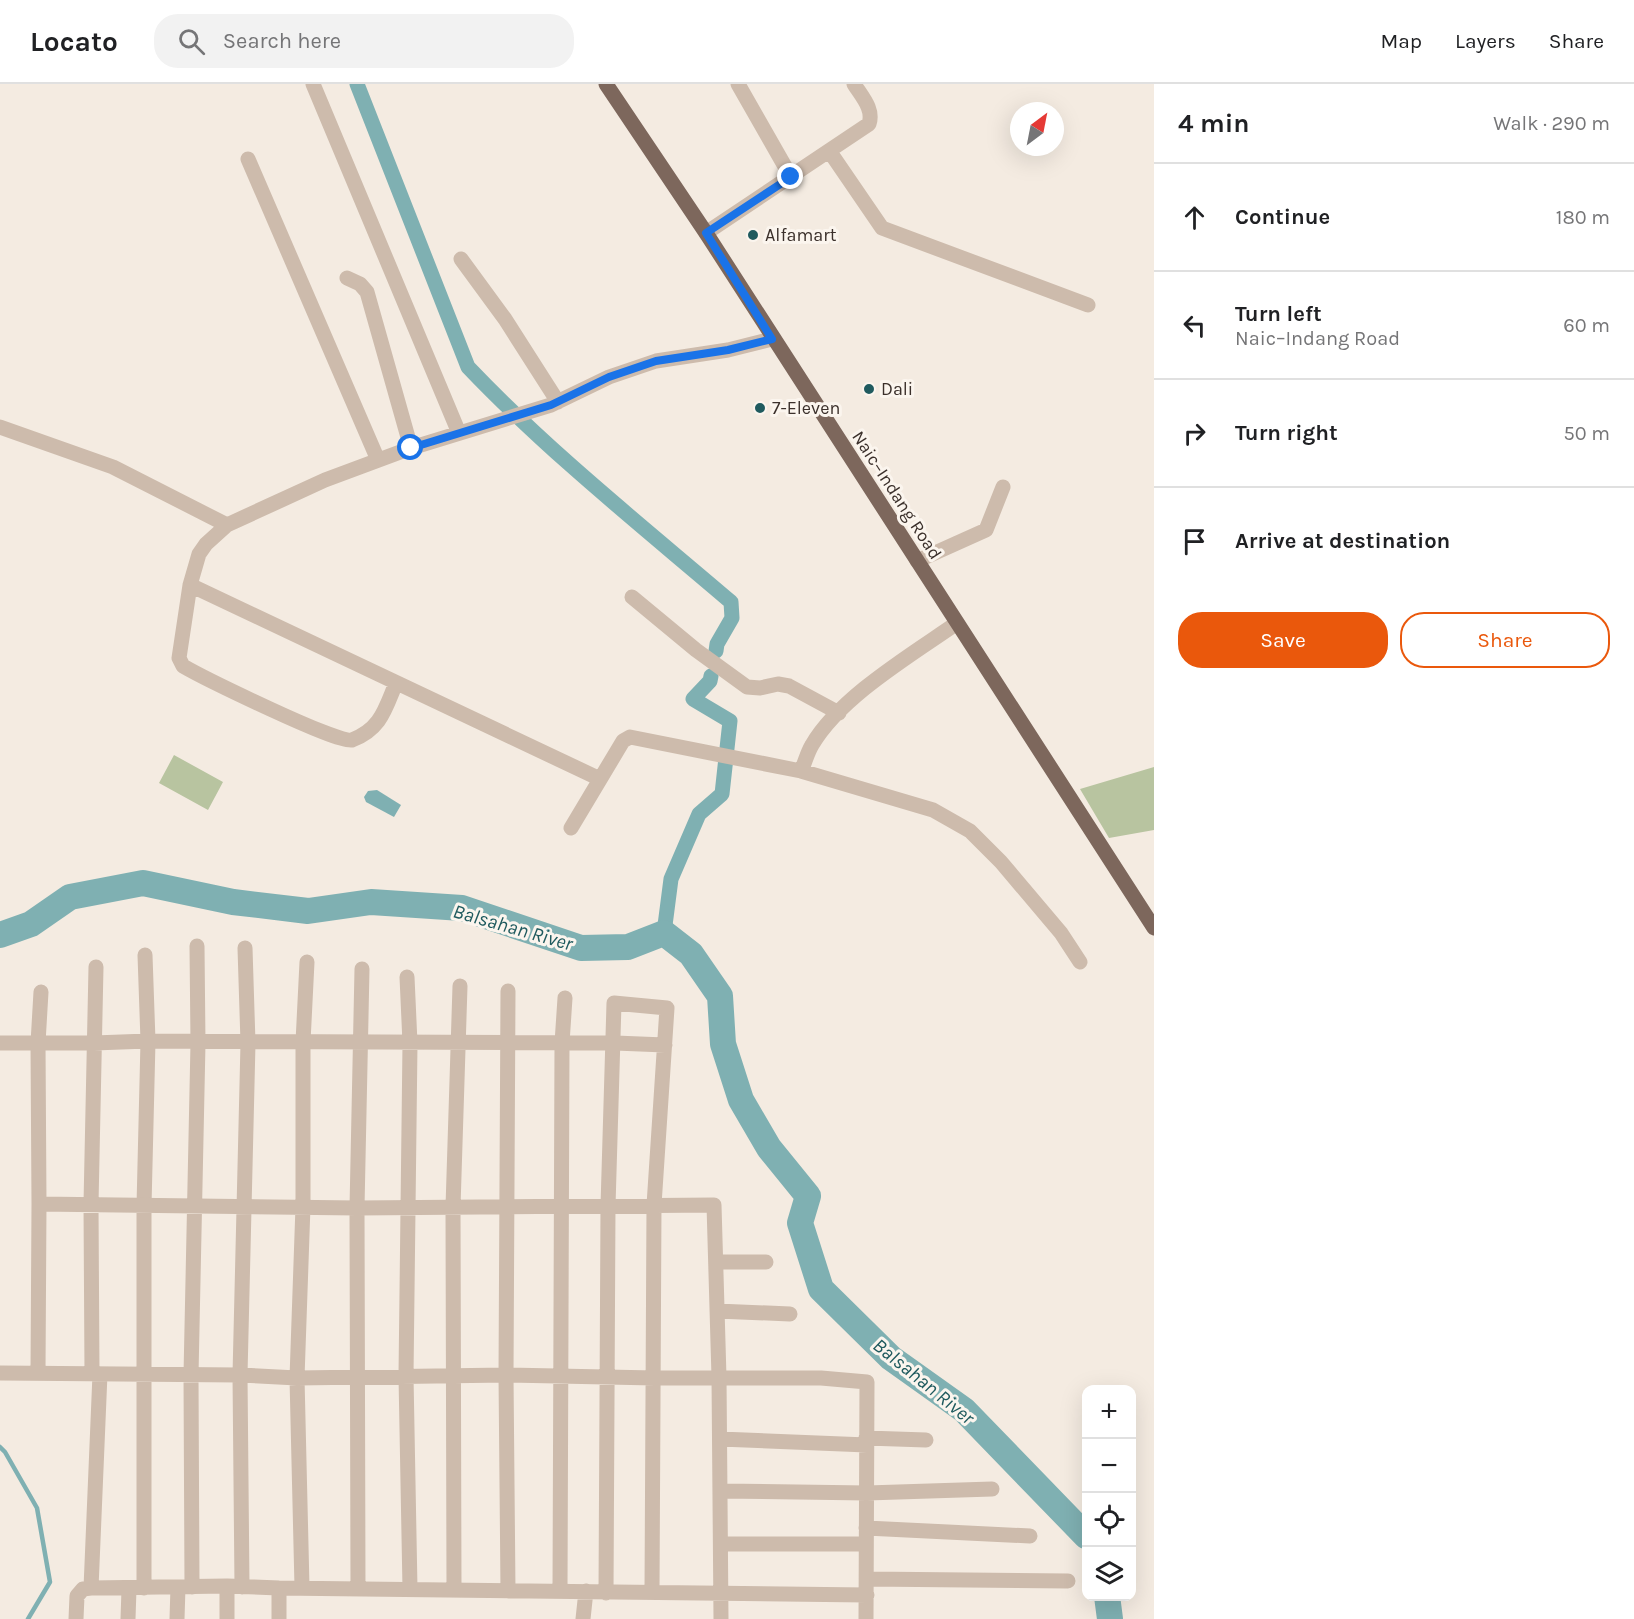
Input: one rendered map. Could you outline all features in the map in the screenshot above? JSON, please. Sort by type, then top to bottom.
[{"type":"main road","name":"Naic–Indang Road","points":[[606,84],[706,233],[772,339],[1154,928]]},
{"type":"street","points":[[313,84],[459,434]]},
{"type":"street","points":[[738,84],[791,177]]},
{"type":"street","points":[[706,233],[869,124],[871,118],[869,108],[854,84]]},
{"type":"street","points":[[830,152],[882,228],[1088,305]]},
{"type":"street","points":[[248,159],[378,460]]},
{"type":"street","points":[[461,259],[505,319],[554,404]]},
{"type":"street","points":[[347,278],[360,284],[367,292],[411,448]]},
{"type":"street","points":[[396,683],[378,724],[351,741],[345,741],[183,666],[179,658],[190,585],[199,554],[206,544],[227,525],[326,480],[378,460],[554,404],[609,377],[656,361],[728,350],[772,339]]},
{"type":"street","points":[[0,427],[113,467],[227,525]]},
{"type":"street","points":[[917,561],[986,530],[1002,487]]},
{"type":"street","points":[[190,585],[600,779]]},
{"type":"street","points":[[632,597],[696,650],[747,687],[760,688],[778,684],[789,686],[839,713]]},
{"type":"street","points":[[801,771],[811,746],[831,720],[867,688],[957,622]]},
{"type":"street","points":[[571,828],[623,741],[630,737],[801,771],[933,810],[970,831],[1001,862],[1061,933],[1080,962]]},
{"type":"street","points":[[177,1619],[185,1587],[195,1207],[197,946]]},
{"type":"street","points":[[227,1619],[234,1586],[240,1375],[248,1043],[245,948]]},
{"type":"street","points":[[129,1619],[136,1588],[144,1374],[144,1206],[148,1041],[146,954]]},
{"type":"street","points":[[302,1587],[297,1378],[303,1206],[303,1042],[307,962]]},
{"type":"street","points":[[92,1588],[96,1374],[91,1204],[96,967]]},
{"type":"street","points":[[358,1589],[357,1208],[362,969]]},
{"type":"street","points":[[407,977],[410,1043],[406,1376],[410,1589]]},
{"type":"street","points":[[454,1590],[453,1207],[460,986]]},
{"type":"street","points":[[508,991],[506,1375],[508,1591]]},
{"type":"street","points":[[38,1373],[38,1043],[41,992]]},
{"type":"street","points":[[560,1591],[561,1043],[565,998]]},
{"type":"street","points":[[606,1593],[608,1206],[615,1043],[614,1003],[667,1008],[654,1205],[655,1378],[652,1592]]},
{"type":"street","points":[[0,1043],[148,1041],[665,1045]]},
{"type":"street","points":[[39,1204],[357,1208],[714,1205],[719,1377],[721,1619]]},
{"type":"street","points":[[716,1262],[766,1262]]},
{"type":"street","points":[[717,1311],[790,1314]]},
{"type":"street","points":[[0,1373],[240,1375],[297,1378],[506,1375],[821,1378],[867,1382],[867,1619]]},
{"type":"street","points":[[720,1439],[867,1442],[926,1440]]},
{"type":"street","points":[[720,1491],[867,1493],[992,1489]]},
{"type":"street","points":[[866,1528],[1030,1536]]},
{"type":"street","points":[[721,1544],[866,1544]]},
{"type":"street","points":[[867,1578],[1068,1581]]},
{"type":"street","points":[[76,1619],[76,1596],[83,1589],[92,1588],[234,1586],[867,1595]]},
{"type":"street","points":[[279,1588],[279,1619]]},
{"type":"street","points":[[583,1619],[586,1591]]},
{"type":"green space","points":[[174,755],[223,782],[208,810],[159,783]]},
{"type":"green space","points":[[1154,767],[1154,830],[1109,838],[1080,789]]},
{"type":"water","points":[[377,790],[401,805],[394,817],[366,802],[364,797],[368,791]]},
{"type":"waterway","points":[[357,84],[468,367],[563,459],[731,602],[732,618],[717,644],[716,651]]},
{"type":"waterway","points":[[664,933],[671,879],[699,814],[722,794],[730,721],[693,699],[710,681],[711,676]]},
{"type":"waterway","name":"Balsahan River","points":[[0,935],[31,924],[70,897],[143,883],[233,902],[308,911],[371,902],[462,908],[581,948],[628,947],[664,933],[691,954],[720,996],[723,1044],[741,1100],[769,1148],[808,1196],[800,1223],[821,1289],[891,1358],[964,1410],[1082,1532]]},
{"type":"waterway","points":[[0,1447],[37,1508],[50,1582],[28,1619]]},
{"type":"waterway","name":"Balsahan River","points":[[1108,1601],[1110,1619]]},
{"type":"place","name":"Alfamart","points":[[753,235]]},
{"type":"place","name":"Dali","points":[[869,389]]},
{"type":"place","name":"7-Eleven","points":[[760,408]]},
{"type":"route","points":[[411,448],[551,405],[609,377],[656,361],[728,350],[772,339],[706,233],[791,177]]}]
